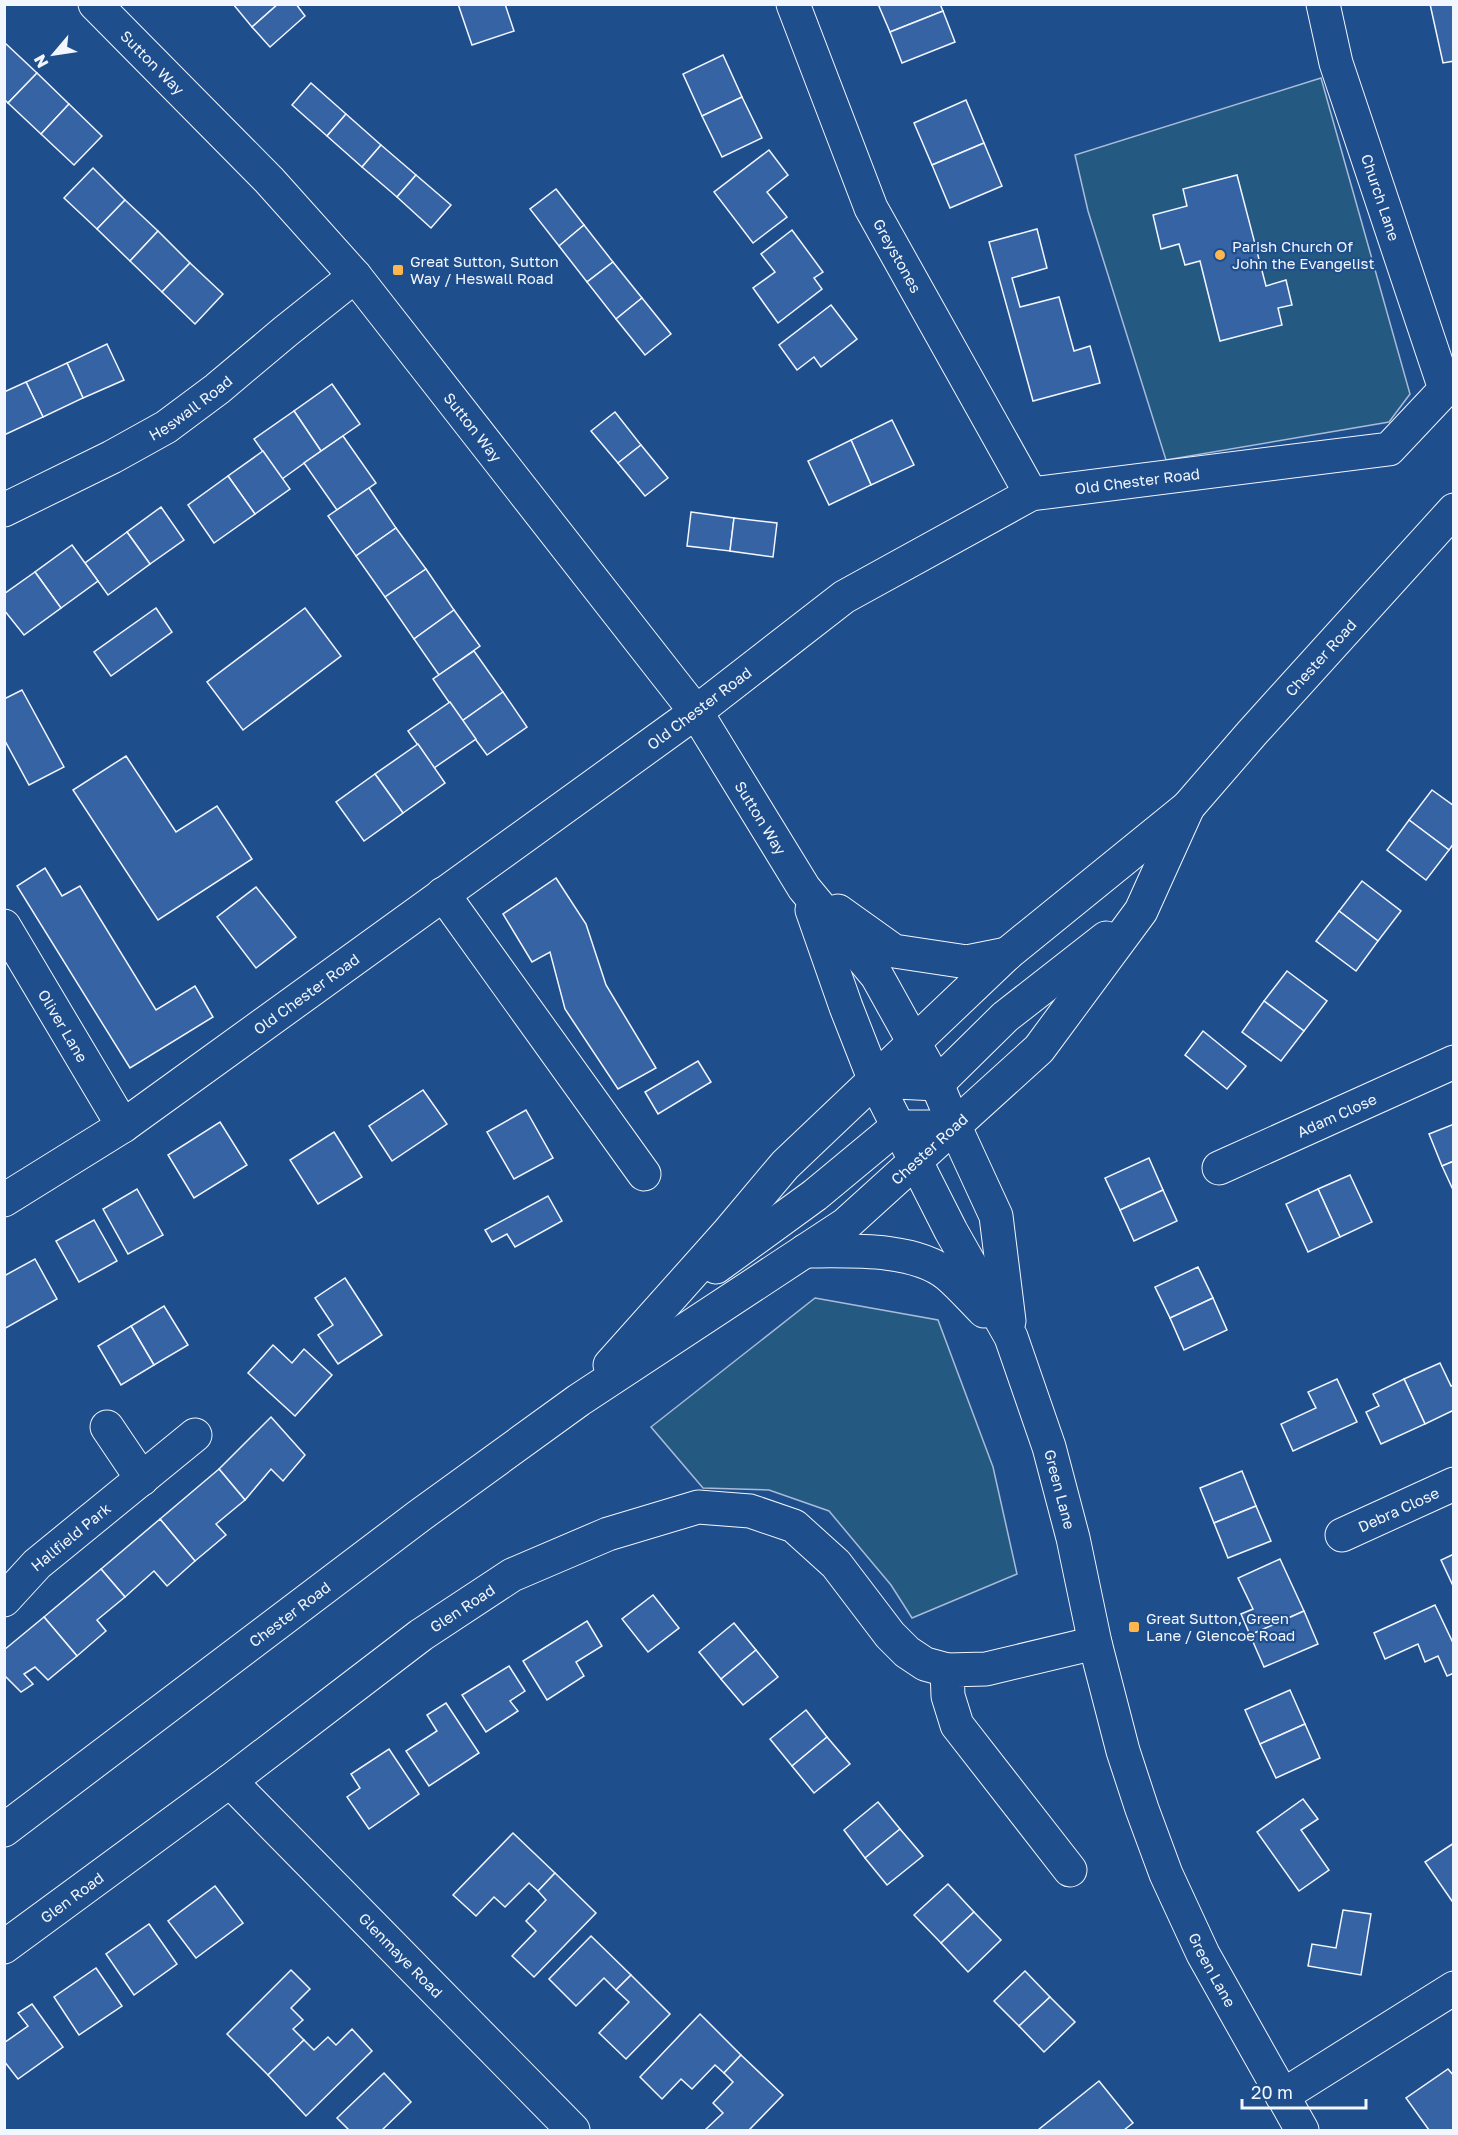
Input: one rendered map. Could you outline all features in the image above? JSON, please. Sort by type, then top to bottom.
[{"type":"street","name":"Sutton Way","points":[[95,4],[268,180],[355,276],[696,712],[804,888],[877,976],[937,1084],[954,1127]]},
{"type":"street","name":"Greystones","points":[[793,4],[871,207],[1031,495]]},
{"type":"street","name":"Church Lane","points":[[1323,4],[1336,63],[1449,385]]},
{"type":"street","name":"Heswall Road","points":[[4,510],[165,428],[217,389],[355,276]]},
{"type":"street","name":"Old Chester Road","points":[[4,1200],[123,1126],[696,712],[844,597],[1031,495],[1389,449],[1449,385]]},
{"type":"street","name":"Chester Road","points":[[579,1400],[785,1166],[1007,954],[1188,807],[1454,510]]},
{"type":"street","name":"Chester Road","points":[[4,1830],[410,1523],[579,1400],[846,1224],[1039,1049],[1141,911],[1188,807]]},
{"type":"street","name":"Sutton Way","points":[[804,888],[894,951],[967,962],[1007,954]]},
{"type":"street","name":"Sutton Way","points":[[804,888],[875,1081]]},
{"type":"street","points":[[443,894],[644,1174]]},
{"type":"street","points":[[875,1081],[937,1084],[1005,1017],[1141,911]]},
{"type":"street","name":"Oliver Lane","points":[[4,926],[123,1126]]},
{"type":"street","name":"Adam Close","points":[[1219,1168],[1454,1062]]},
{"type":"street","name":"Green Lane","points":[[875,1081],[951,1231],[1011,1337],[1049,1447],[1123,1751],[1166,1874],[1203,1954],[1302,2130]]},
{"type":"street","points":[[662,1307],[815,1195],[897,1127],[954,1127]]},
{"type":"street","name":"Green Lane","points":[[954,1127],[996,1216],[1011,1337]]},
{"type":"street","name":"Green Lane","points":[[805,1251],[870,1251],[923,1262],[947,1274],[1011,1337]]},
{"type":"street","points":[[107,1427],[141,1479]]},
{"type":"street","name":"Hallfield Park","points":[[4,1600],[37,1564],[195,1435]]},
{"type":"street","name":"Debra Close","points":[[1342,1534],[1454,1484]]},
{"type":"street","name":"Glen Road","points":[[4,1947],[230,1781],[421,1635],[512,1575],[608,1534],[698,1507],[750,1511],[794,1526],[836,1564],[890,1635],[907,1652],[925,1664],[946,1670]]},
{"type":"street","points":[[1070,1870],[957,1725],[948,1696],[946,1670],[986,1669],[1095,1643]]},
{"type":"street","name":"Glenmaye Road","points":[[230,1781],[573,2130]]},
{"type":"street","points":[[1282,2096],[1454,1988]]},
{"type":"shaded area","points":[[1321,78],[1410,394],[1389,422],[1166,460],[1088,211],[1075,155]]},
{"type":"shaded area","points":[[815,1298],[938,1320],[993,1467],[1017,1574],[912,1618],[891,1585],[829,1511],[769,1490],[703,1488],[651,1427]]},
{"type":"building","points":[[233,4],[278,4],[252,27]]},
{"type":"building","points":[[278,4],[296,4],[305,16],[270,47],[252,27]]},
{"type":"building","points":[[458,4],[505,4],[514,31],[472,45]]},
{"type":"building","points":[[878,4],[940,4],[943,11],[890,32]]},
{"type":"building","points":[[1430,4],[1454,4],[1454,61],[1443,63]]},
{"type":"building","points":[[943,11],[955,42],[902,63],[890,32]]},
{"type":"building","points":[[4,42],[37,73],[8,103],[4,99]]},
{"type":"building","points":[[723,55],[742,97],[702,116],[683,74]]},
{"type":"building","points":[[37,73],[69,104],[41,134],[8,103]]},
{"type":"building","points":[[311,83],[346,114],[327,136],[292,105]]},
{"type":"building","points":[[742,97],[762,138],[722,157],[702,116]]},
{"type":"building","points":[[966,100],[984,143],[932,165],[914,123]]},
{"type":"building","points":[[69,104],[102,136],[74,165],[41,134]]},
{"type":"building","points":[[346,114],[381,145],[362,167],[327,136]]},
{"type":"building","points":[[984,143],[1002,186],[950,208],[932,165]]},
{"type":"building","points":[[381,145],[416,175],[397,197],[362,167]]},
{"type":"building","points":[[769,150],[788,175],[767,192],[787,217],[753,243],[714,192]]},
{"type":"building","points":[[93,168],[125,200],[97,229],[64,198]]},
{"type":"building","points":[[416,175],[451,205],[431,228],[397,197]]},
{"type":"building","name":"Parish Church Of John the Evangelist","points":[[1237,175],[1266,286],[1286,280],[1292,305],[1278,308],[1282,325],[1220,341],[1200,261],[1185,265],[1179,244],[1161,249],[1153,215],[1187,206],[1183,189]]},
{"type":"building","points":[[556,189],[584,225],[559,246],[530,209]]},
{"type":"building","points":[[125,200],[158,231],[130,261],[97,229]]},
{"type":"building","points":[[584,225],[613,262],[587,282],[559,246]]},
{"type":"building","points":[[1037,229],[1047,268],[1012,278],[1020,307],[1059,297],[1074,351],[1090,346],[1100,383],[1033,401],[989,242]]},
{"type":"building","points":[[792,230],[823,272],[814,278],[822,289],[778,323],[753,288],[775,272],[761,254]]},
{"type":"building","points":[[158,231],[190,263],[162,292],[130,261]]},
{"type":"building","points":[[613,262],[642,298],[616,319],[587,282]]},
{"type":"building","points":[[190,263],[223,294],[195,324],[162,292]]},
{"type":"building","points":[[642,298],[671,334],[645,355],[616,319]]},
{"type":"building","points":[[831,305],[857,339],[821,367],[814,357],[797,370],[779,345]]},
{"type":"building","points":[[107,344],[124,380],[83,398],[67,363]]},
{"type":"building","points":[[67,363],[83,398],[43,417],[26,382]]},
{"type":"building","points":[[26,382],[43,417],[4,435],[4,392]]},
{"type":"building","points":[[332,384],[360,424],[321,451],[294,411]]},
{"type":"building","points":[[294,411],[321,451],[282,479],[254,439]]},
{"type":"building","points":[[615,412],[641,445],[618,463],[591,431]]},
{"type":"building","points":[[892,420],[914,465],[871,485],[851,440]]},
{"type":"building","points":[[343,436],[376,483],[337,510],[304,463]]},
{"type":"building","points":[[851,440],[871,485],[829,505],[808,461]]},
{"type":"building","points":[[641,445],[668,478],[645,496],[618,463]]},
{"type":"building","points":[[263,451],[290,489],[255,514],[228,476]]},
{"type":"building","points":[[228,476],[255,514],[214,543],[188,505]]},
{"type":"building","points":[[369,488],[396,528],[356,556],[328,516]]},
{"type":"building","points":[[161,507],[184,540],[150,564],[127,532]]},
{"type":"building","points":[[691,512],[734,518],[730,551],[687,546]]},
{"type":"building","points":[[734,518],[777,523],[773,557],[730,551]]},
{"type":"building","points":[[396,528],[426,569],[385,597],[356,556]]},
{"type":"building","points":[[127,532],[150,564],[108,595],[85,563]]},
{"type":"building","points":[[72,545],[98,581],[61,608],[35,572]]},
{"type":"building","points":[[426,569],[454,610],[414,639],[385,597]]},
{"type":"building","points":[[35,572],[61,608],[24,635],[4,610],[4,594]]},
{"type":"building","points":[[156,608],[172,632],[111,676],[94,652]]},
{"type":"building","points":[[305,608],[341,656],[243,730],[207,682]]},
{"type":"building","points":[[454,610],[480,646],[439,675],[414,639]]},
{"type":"building","points":[[474,651],[503,692],[462,721],[433,679]]},
{"type":"building","points":[[22,690],[64,767],[29,785],[4,739],[4,699]]},
{"type":"building","points":[[503,692],[527,727],[487,755],[462,721]]},
{"type":"building","points":[[450,702],[476,739],[434,768],[408,731]]},
{"type":"building","points":[[418,744],[445,783],[403,813],[375,774]]},
{"type":"building","points":[[126,756],[176,832],[217,806],[252,859],[158,920],[73,790]]},
{"type":"building","points":[[375,774],[403,813],[364,841],[336,802]]},
{"type":"building","points":[[1432,790],[1454,806],[1454,843],[1449,850],[1409,820]]},
{"type":"building","points":[[1409,820],[1449,850],[1426,880],[1387,850]]},
{"type":"building","points":[[45,868],[62,896],[80,886],[156,1010],[195,986],[213,1017],[130,1068],[17,886]]},
{"type":"building","points":[[556,878],[586,924],[606,985],[656,1068],[618,1089],[565,1009],[550,952],[532,962],[503,914]]},
{"type":"building","points":[[1362,881],[1401,911],[1378,941],[1339,911]]},
{"type":"building","points":[[256,887],[296,937],[256,968],[217,917]]},
{"type":"building","points":[[1339,911],[1378,941],[1356,971],[1316,941]]},
{"type":"building","points":[[1287,971],[1327,1001],[1304,1031],[1264,1001]]},
{"type":"building","points":[[1264,1001],[1304,1031],[1281,1061],[1242,1032]]},
{"type":"building","points":[[1203,1031],[1246,1066],[1227,1089],[1185,1055]]},
{"type":"building","points":[[698,1061],[711,1082],[658,1114],[645,1092]]},
{"type":"building","points":[[423,1090],[447,1124],[392,1161],[369,1126]]},
{"type":"building","points":[[526,1110],[553,1158],[514,1179],[487,1132]]},
{"type":"building","points":[[220,1122],[247,1165],[194,1198],[168,1155]]},
{"type":"building","points":[[1454,1124],[1454,1161],[1442,1166],[1429,1134]]},
{"type":"building","points":[[334,1132],[362,1177],[318,1204],[290,1160]]},
{"type":"building","points":[[1149,1158],[1163,1190],[1120,1210],[1105,1178]]},
{"type":"building","points":[[1454,1161],[1454,1192],[1442,1166]]},
{"type":"building","points":[[1350,1175],[1372,1222],[1340,1237],[1318,1189]]},
{"type":"building","points":[[137,1189],[163,1235],[128,1254],[103,1209]]},
{"type":"building","points":[[1318,1189],[1340,1237],[1308,1252],[1286,1204]]},
{"type":"building","points":[[1163,1190],[1177,1221],[1134,1241],[1120,1210]]},
{"type":"building","points":[[548,1196],[562,1221],[515,1247],[507,1234],[492,1242],[485,1230]]},
{"type":"building","points":[[94,1220],[117,1261],[79,1282],[56,1241]]},
{"type":"building","points":[[35,1259],[57,1299],[4,1329],[4,1276]]},
{"type":"building","points":[[1198,1267],[1213,1298],[1170,1318],[1155,1287]]},
{"type":"building","points":[[345,1278],[382,1335],[338,1364],[318,1335],[333,1325],[315,1298]]},
{"type":"building","points":[[1213,1298],[1227,1330],[1184,1350],[1170,1318]]},
{"type":"building","points":[[164,1306],[188,1345],[154,1365],[131,1326]]},
{"type":"building","points":[[131,1326],[154,1365],[121,1385],[98,1346]]},
{"type":"building","points":[[273,1345],[292,1363],[304,1349],[332,1375],[295,1416],[248,1373]]},
{"type":"building","points":[[1440,1363],[1451,1386],[1454,1385],[1454,1410],[1425,1424],[1404,1379]]},
{"type":"building","points":[[1337,1379],[1357,1422],[1293,1451],[1281,1424],[1316,1408],[1308,1392]]},
{"type":"building","points":[[1404,1379],[1425,1424],[1381,1444],[1366,1412],[1379,1406],[1373,1394]]},
{"type":"building","points":[[271,1417],[305,1455],[283,1481],[271,1469],[245,1500],[219,1469]]},
{"type":"building","points":[[219,1469],[245,1500],[216,1524],[226,1535],[195,1561],[160,1519]]},
{"type":"building","points":[[1242,1471],[1256,1506],[1214,1523],[1200,1488]]},
{"type":"building","points":[[1256,1506],[1271,1541],[1228,1558],[1214,1523]]},
{"type":"building","points":[[160,1519],[195,1561],[167,1586],[154,1571],[125,1597],[101,1569]]},
{"type":"building","points":[[1454,1554],[1454,1588],[1441,1560]]},
{"type":"building","points":[[1280,1559],[1304,1611],[1250,1635],[1241,1614],[1253,1609],[1238,1578]]},
{"type":"building","points":[[101,1569],[125,1597],[97,1620],[106,1631],[77,1656],[44,1617]]},
{"type":"building","points":[[653,1595],[679,1628],[648,1652],[622,1619]]},
{"type":"building","points":[[1435,1605],[1454,1645],[1454,1673],[1447,1676],[1438,1656],[1425,1662],[1418,1644],[1385,1659],[1374,1633]]},
{"type":"building","points":[[1304,1611],[1318,1644],[1264,1667],[1250,1635]]},
{"type":"building","points":[[44,1617],[77,1656],[48,1680],[35,1667],[24,1674],[33,1684],[21,1692],[4,1675],[4,1650]]},
{"type":"building","points":[[587,1621],[602,1646],[576,1662],[584,1676],[547,1700],[523,1661]]},
{"type":"building","points":[[734,1623],[756,1650],[721,1679],[699,1652]]},
{"type":"building","points":[[756,1650],[778,1677],[743,1705],[721,1679]]},
{"type":"building","points":[[509,1666],[525,1691],[510,1701],[518,1711],[486,1732],[462,1695]]},
{"type":"building","points":[[1290,1690],[1305,1724],[1260,1744],[1245,1710]]},
{"type":"building","points":[[446,1703],[479,1753],[429,1786],[406,1751],[437,1731],[427,1715]]},
{"type":"building","points":[[806,1710],[827,1737],[792,1766],[770,1739]]},
{"type":"building","points":[[1305,1724],[1320,1758],[1276,1778],[1260,1744]]},
{"type":"building","points":[[827,1737],[850,1764],[814,1793],[792,1766]]},
{"type":"building","points":[[389,1749],[419,1794],[369,1829],[347,1797],[360,1788],[351,1774]]},
{"type":"building","points":[[1303,1799],[1318,1819],[1301,1830],[1329,1870],[1299,1891],[1257,1832]]},
{"type":"building","points":[[878,1802],[900,1829],[865,1858],[844,1830]]},
{"type":"building","points":[[900,1829],[923,1856],[887,1885],[865,1858]]},
{"type":"building","points":[[513,1833],[555,1873],[538,1891],[529,1883],[505,1907],[494,1897],[476,1916],[453,1895]]},
{"type":"building","points":[[1454,1843],[1454,1900],[1452,1901],[1425,1862]]},
{"type":"building","points":[[555,1873],[596,1913],[534,1977],[512,1956],[536,1931],[526,1921],[546,1900],[538,1891]]},
{"type":"building","points":[[948,1884],[974,1912],[941,1943],[914,1915]]},
{"type":"building","points":[[215,1886],[243,1923],[196,1958],[168,1921]]},
{"type":"building","points":[[1343,1910],[1371,1914],[1361,1975],[1308,1966],[1312,1944],[1336,1948]]},
{"type":"building","points":[[974,1912],[1001,1940],[968,1972],[941,1943]]},
{"type":"building","points":[[149,1924],[177,1964],[134,1995],[106,1954]]},
{"type":"building","points":[[591,1936],[631,1975],[616,1990],[604,1978],[576,2006],[549,1979]]},
{"type":"building","points":[[96,1968],[122,2006],[79,2035],[54,1997]]},
{"type":"building","points":[[291,1970],[310,1989],[291,2008],[303,2020],[293,2029],[304,2040],[268,2075],[227,2034]]},
{"type":"building","points":[[1025,1971],[1050,1997],[1019,2026],[994,2001]]},
{"type":"building","points":[[631,1975],[670,2014],[626,2059],[599,2033],[629,2002],[616,1990]]},
{"type":"building","points":[[1050,1997],[1075,2022],[1044,2052],[1019,2026]]},
{"type":"building","points":[[32,2004],[63,2047],[18,2079],[4,2061],[4,2043],[28,2026],[18,2013]]},
{"type":"building","points":[[700,2014],[741,2055],[724,2073],[715,2065],[692,2089],[681,2079],[662,2099],[640,2077]]},
{"type":"building","points":[[352,2029],[372,2051],[306,2116],[268,2075],[304,2040],[314,2050],[328,2037],[336,2045]]},
{"type":"building","points":[[741,2055],[783,2095],[749,2130],[705,2130],[723,2113],[713,2103],[733,2082],[724,2073]]},
{"type":"building","points":[[1448,2069],[1454,2076],[1454,2130],[1429,2130],[1406,2098]]},
{"type":"building","points":[[384,2073],[411,2102],[382,2130],[349,2130],[337,2118]]},
{"type":"building","points":[[1099,2081],[1133,2123],[1124,2130],[1038,2130]]},
{"type":"place","name":"Parish Church Of John the Evangelist","points":[[1220,255]]},
{"type":"place","name":"Great Sutton, Sutton Way / Heswall Road","points":[[398,270]]},
{"type":"place","name":"Great Sutton, Green Lane / Glencoe Road","points":[[1134,1627]]}]
